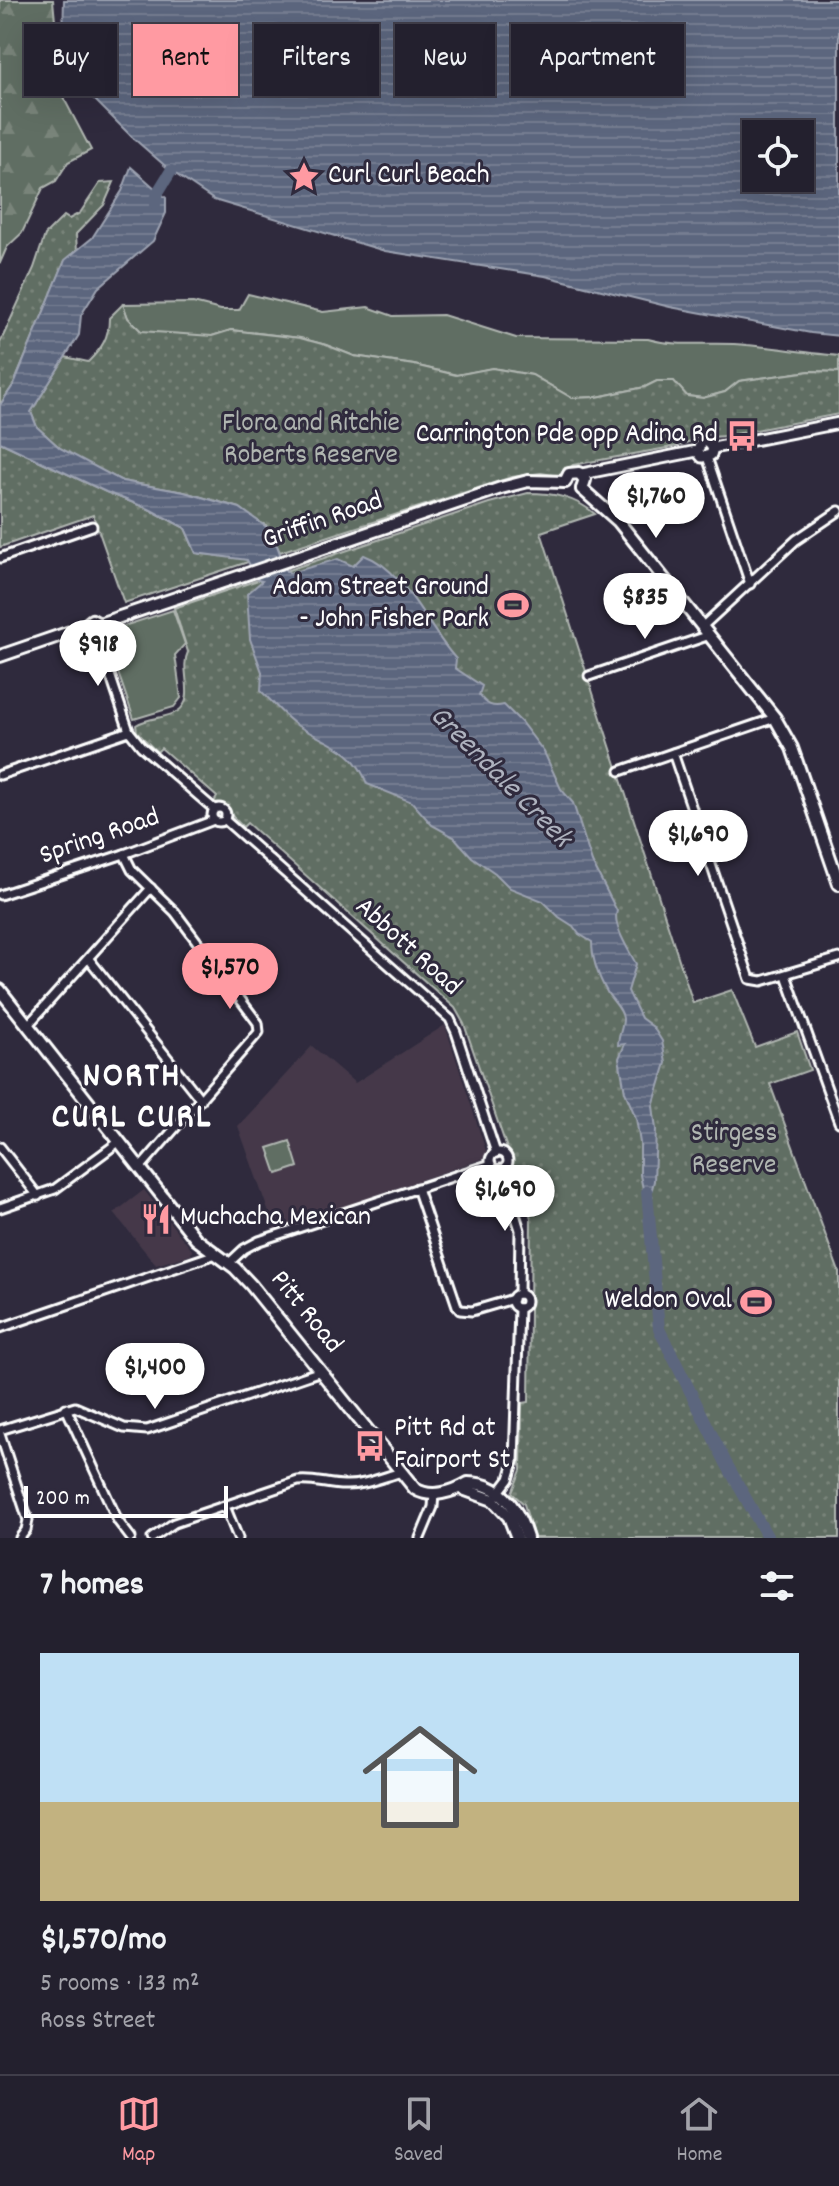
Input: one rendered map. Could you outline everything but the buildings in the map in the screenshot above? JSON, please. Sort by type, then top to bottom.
[{"type":"main road","points":[[582,489],[585,483],[582,474],[573,472],[567,476],[565,482],[570,490],[582,489],[618,521],[775,718],[792,748],[839,884]]},
{"type":"main road","name":"Griffin Road","points":[[0,656],[73,631],[94,628],[252,571],[513,484],[528,481],[565,482]]},
{"type":"main road","name":"Pitt Road","points":[[0,990],[196,1239],[229,1263],[251,1285],[419,1492],[434,1494]]},
{"type":"main road","points":[[434,1494],[476,1483],[518,1512],[527,1538]]},
{"type":"main road","points":[[497,1496],[517,1538]]},
{"type":"street","points":[[713,448],[839,423]]},
{"type":"street","points":[[705,441],[713,448],[707,457],[702,457],[697,451],[698,445],[705,441]]},
{"type":"street","points":[[582,474],[697,451]]},
{"type":"street","points":[[707,457],[750,584]]},
{"type":"street","points":[[589,676],[706,631],[796,540],[839,511]]},
{"type":"street","points":[[0,558],[92,526]]},
{"type":"street","name":"Abbott Road","points":[[94,628],[129,731],[141,746],[214,809],[223,809],[227,815],[225,820],[450,1019],[496,1153],[504,1154],[507,1159],[506,1166],[501,1169],[520,1230],[516,1297],[523,1295],[526,1301],[519,1308],[514,1462],[509,1479],[497,1496]]},
{"type":"street","points":[[620,771],[775,718]]},
{"type":"street","points":[[0,775],[129,731]]},
{"type":"street","points":[[673,753],[747,974],[753,981],[786,975],[839,958]]},
{"type":"street","points":[[214,809],[214,820],[225,820]]},
{"type":"street","name":"Spring Road","points":[[0,895],[214,820]]},
{"type":"street","points":[[124,854],[132,870],[175,912],[258,1023],[259,1032],[141,1167]]},
{"type":"street","points":[[28,1025],[151,888]]},
{"type":"street","points":[[89,959],[201,1100]]},
{"type":"street","points":[[786,975],[839,1122]]},
{"type":"street","points":[[0,1208],[38,1196],[79,1174],[120,1141]]},
{"type":"street","points":[[0,1147],[38,1196]]},
{"type":"street","points":[[491,1164],[492,1156],[496,1153]]},
{"type":"street","points":[[491,1164],[501,1169]]},
{"type":"street","points":[[229,1263],[239,1252],[259,1241],[491,1164]]},
{"type":"street","points":[[417,1188],[460,1310],[472,1311],[516,1297]]},
{"type":"street","points":[[0,1328],[216,1254]]},
{"type":"street","points":[[516,1297],[513,1304],[519,1308]]},
{"type":"street","points":[[20,1538],[28,1520],[0,1432],[75,1407],[124,1428],[147,1430],[321,1371]]},
{"type":"street","points":[[66,1408],[118,1521],[131,1538]]},
{"type":"street","points":[[152,1538],[174,1523],[298,1481],[361,1484],[402,1472]]},
{"type":"street","points":[[420,1538],[433,1507],[434,1494]]},
{"type":"street","points":[[225,1506],[238,1538]]},
{"type":"shaded area","points":[[445,1025],[488,1157],[275,1230],[238,1126],[312,1046],[355,1083]]},
{"type":"shaded area","points":[[144,1190],[192,1250],[191,1255],[156,1265],[114,1213]]},
{"type":"green space","points":[[0,0],[53,0],[55,24],[24,24],[24,96],[63,96],[91,150],[68,162],[56,181],[43,188],[22,233],[7,247],[0,263]]},
{"type":"green space","points":[[114,182],[104,205],[76,234],[77,252],[65,261],[14,384],[0,405],[0,343],[34,268],[45,235],[64,216],[69,219],[80,213],[100,183]]},
{"type":"green space","points":[[248,294],[323,312],[368,307],[393,316],[443,315],[516,338],[648,339],[672,343],[747,345],[839,356],[839,372],[810,371],[739,381],[725,392],[703,398],[687,396],[673,381],[657,381],[645,387],[597,397],[572,398],[532,375],[493,368],[457,375],[354,356],[300,338],[231,330],[212,336],[122,405],[141,331],[128,318],[123,304],[193,303],[221,310],[239,310]]},
{"type":"green space","name":"Flora and Ritchie Roberts Reserve","points":[[123,304],[128,318],[141,331],[212,336],[231,330],[300,338],[354,356],[456,375],[492,368],[532,375],[572,398],[597,397],[645,387],[657,381],[674,381],[687,396],[703,398],[725,392],[739,381],[810,371],[839,372],[839,414],[725,436],[698,438],[678,446],[573,465],[559,476],[541,473],[512,477],[280,552],[266,525],[240,508],[184,492],[122,481],[60,448],[37,427],[31,412],[65,357],[88,362],[104,342],[109,318]]},
{"type":"green space","points":[[0,442],[185,528],[196,553],[247,559],[248,562],[124,603],[93,515],[0,547]]},
{"type":"green space","name":"Stirgess Reserve","points":[[528,493],[563,497],[595,514],[541,532],[693,1003],[732,990],[755,1047],[797,1032],[810,1070],[770,1084],[839,1272],[839,1538],[534,1538],[524,1504],[512,1493],[521,1470],[522,1403],[529,1402],[531,1218],[464,1024],[455,1008],[247,823],[243,827],[226,809],[214,802],[217,797],[161,748],[157,752],[137,732],[136,725],[173,714],[184,705],[186,699],[188,652],[174,608],[489,503]]},
{"type":"green space","points":[[173,610],[185,644],[175,655],[181,698],[174,707],[134,719],[105,635],[108,631]]},
{"type":"green space","points":[[290,1141],[298,1167],[277,1174],[268,1148]]},
{"type":"water","points":[[64,0],[839,0],[839,336],[670,307],[545,276],[385,251],[214,200],[171,171],[91,96],[117,96],[117,24],[63,24]]},
{"type":"water","points":[[131,167],[166,198],[166,213],[153,241],[98,288],[81,315],[79,335],[31,412],[37,427],[60,448],[122,481],[184,492],[240,508],[272,531],[286,571],[290,573],[338,559],[353,566],[364,555],[379,563],[392,573],[415,601],[456,659],[455,668],[482,686],[479,695],[493,706],[504,705],[521,722],[544,752],[561,789],[573,803],[592,862],[617,911],[619,930],[636,964],[628,991],[641,1018],[653,1027],[662,1041],[666,1063],[653,1106],[656,1129],[654,1181],[647,1208],[640,1175],[636,1118],[625,1092],[619,1058],[625,1044],[618,1045],[622,1015],[601,980],[594,961],[592,942],[543,901],[510,888],[472,857],[454,837],[432,825],[412,802],[367,784],[362,772],[347,754],[293,722],[261,691],[262,672],[250,639],[247,594],[262,581],[258,580],[247,560],[196,553],[185,528],[0,442],[0,405],[14,384],[65,260],[92,238],[122,191]]},
{"type":"waterway","name":"Greendale Creek","points":[[155,204],[158,192],[171,171]]},
{"type":"waterway","name":"Greendale Creek","points":[[647,1192],[659,1329],[726,1463],[768,1538]]},
{"type":"place","name":"Curl Curl Beach","points":[[304,177]]},
{"type":"place","name":"Carrington Pde opp Adina Rd","points":[[742,436]]},
{"type":"place","name":"Adam Street Ground - John Fisher Park","points":[[513,605]]},
{"type":"place","name":"Muchacha Mexican","points":[[156,1219]]},
{"type":"place","name":"Weldon Oval","points":[[756,1302]]},
{"type":"place","name":"Pitt Rd at Fairport St","points":[[370,1446]]},
{"type":"district","name":"NORTH CURL CURL","points":[[132,1098]]}]
